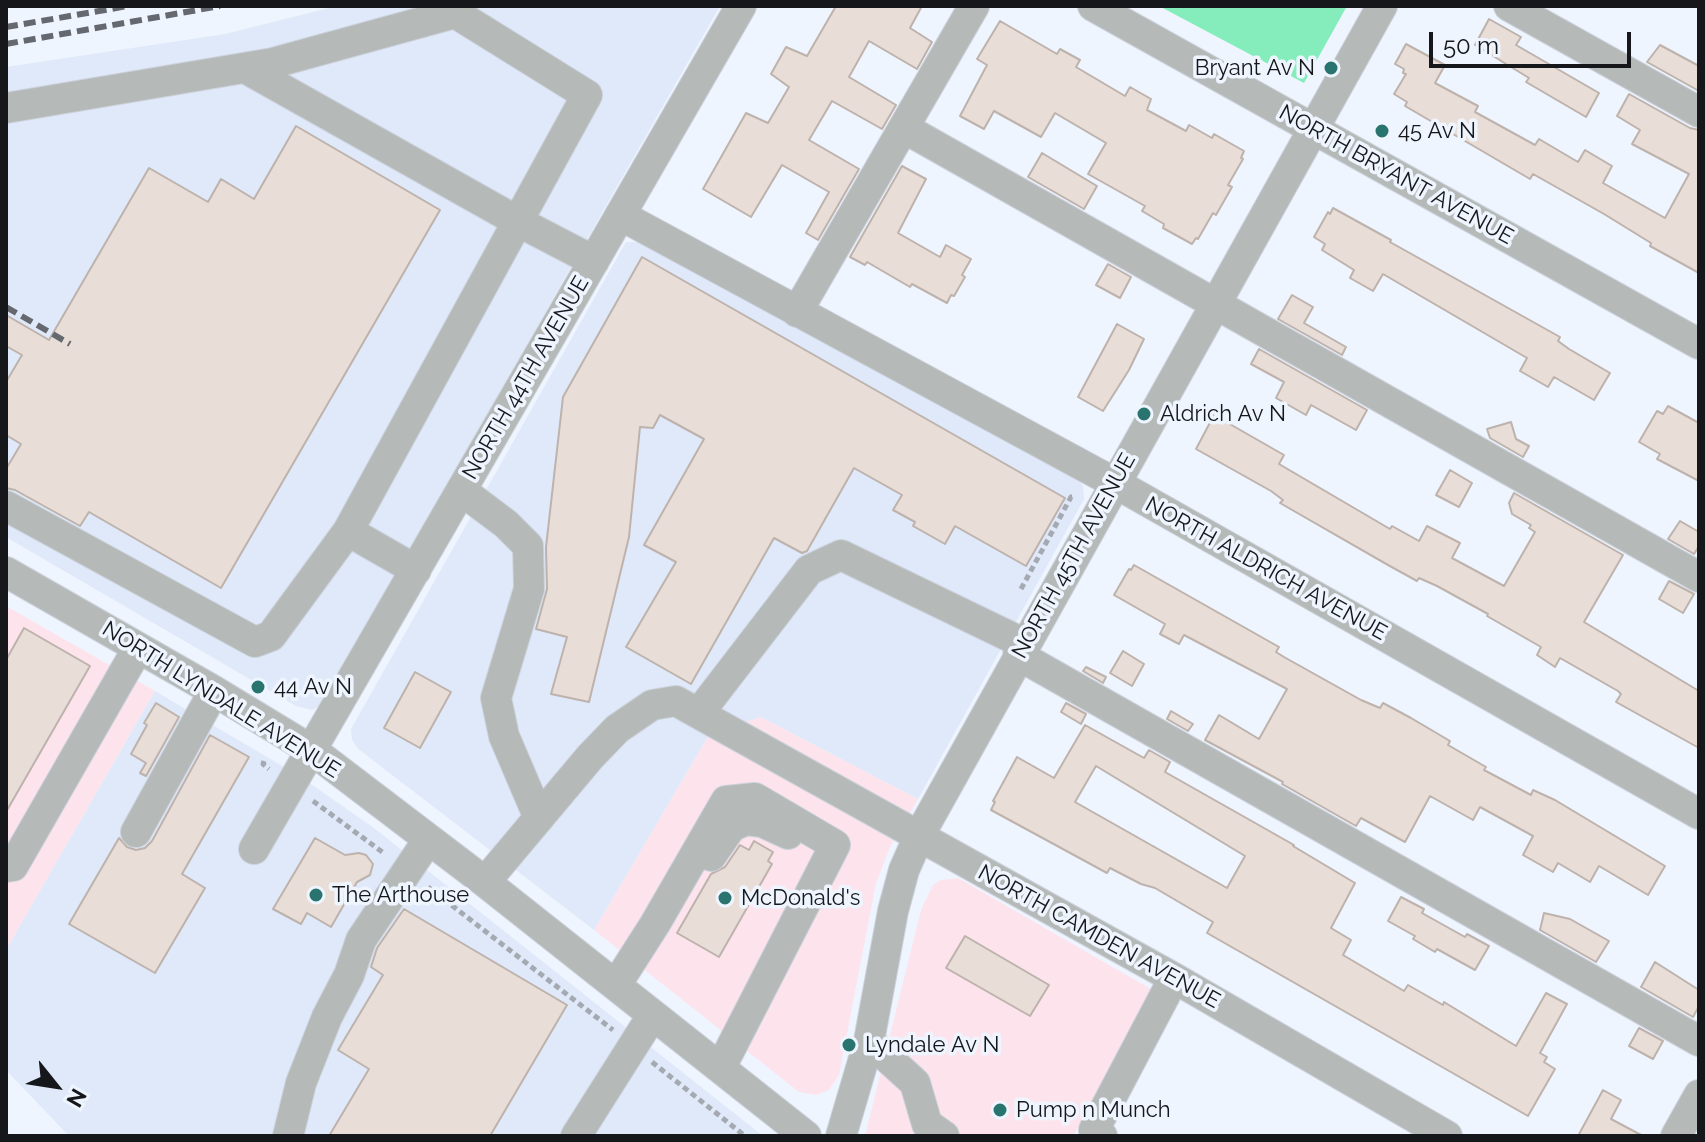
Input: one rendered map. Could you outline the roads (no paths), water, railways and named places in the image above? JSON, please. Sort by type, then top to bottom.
[{"type":"street","name":"NORTH 44TH AVENUE","points":[[254,849],[741,6]]},
{"type":"street","points":[[797,312],[974,6]]},
{"type":"street","name":"NORTH BRYANT AVENUE","points":[[1093,6],[1699,344]]},
{"type":"street","name":"NORTH 45TH AVENUE","points":[[841,1136],[869,1041],[893,911],[904,870],[919,836],[1382,6]]},
{"type":"street","points":[[1509,6],[1699,112]]},
{"type":"street","points":[[6,108],[273,63],[455,13],[587,95],[348,531],[271,636],[255,642],[6,506]]},
{"type":"street","points":[[245,68],[594,261]]},
{"type":"street","points":[[904,128],[1699,577]]},
{"type":"street","name":"NORTH ALDRICH AVENUE","points":[[620,215],[1115,483],[1699,814]]},
{"type":"street","points":[[462,491],[506,524],[528,546],[529,589],[496,698],[504,736],[539,818]]},
{"type":"street","points":[[348,531],[416,570]]},
{"type":"street","points":[[699,713],[809,570],[841,555],[1001,630],[1022,650],[1699,1041]]},
{"type":"street","name":"NORTH LYNDALE AVENUE","points":[[9,582],[138,648],[313,751],[485,882],[806,1136]]},
{"type":"street","points":[[6,867],[13,866],[138,648]]},
{"type":"street","points":[[136,832],[214,691]]},
{"type":"street","name":"NORTH CAMDEN AVENUE","points":[[485,882],[617,729],[652,705],[676,701],[1174,978],[1447,1136]]},
{"type":"street","points":[[616,985],[726,801],[755,798],[835,845]]},
{"type":"street","points":[[721,1067],[859,804]]},
{"type":"street","points":[[655,924],[679,911],[731,827],[746,820],[762,822],[783,831],[812,855],[774,966]]},
{"type":"street","points":[[288,1136],[301,1083],[327,1017],[349,975],[361,940],[428,840]]},
{"type":"street","points":[[1102,1136],[1094,1130],[1174,978]]},
{"type":"street","points":[[576,1136],[652,1016]]},
{"type":"street","points":[[869,1041],[915,1083],[930,1132]]},
{"type":"street","points":[[1676,1136],[1699,1095]]},
{"type":"railway","points":[[6,27],[128,6]]},
{"type":"railway","points":[[6,44],[220,6]]},
{"type":"railway","points":[[6,307],[70,344]]},
{"type":"place","name":"Bryant Av N","points":[[1331,68]]},
{"type":"place","name":"45 Av N","points":[[1382,131]]},
{"type":"place","name":"Aldrich Av N","points":[[1144,414]]},
{"type":"place","name":"44 Av N","points":[[258,687]]},
{"type":"place","name":"The Arthouse","points":[[316,895]]},
{"type":"place","name":"McDonald's","points":[[725,898]]},
{"type":"place","name":"Lyndale Av N","points":[[849,1045]]},
{"type":"place","name":"Pump n Munch","points":[[1000,1110]]}]
